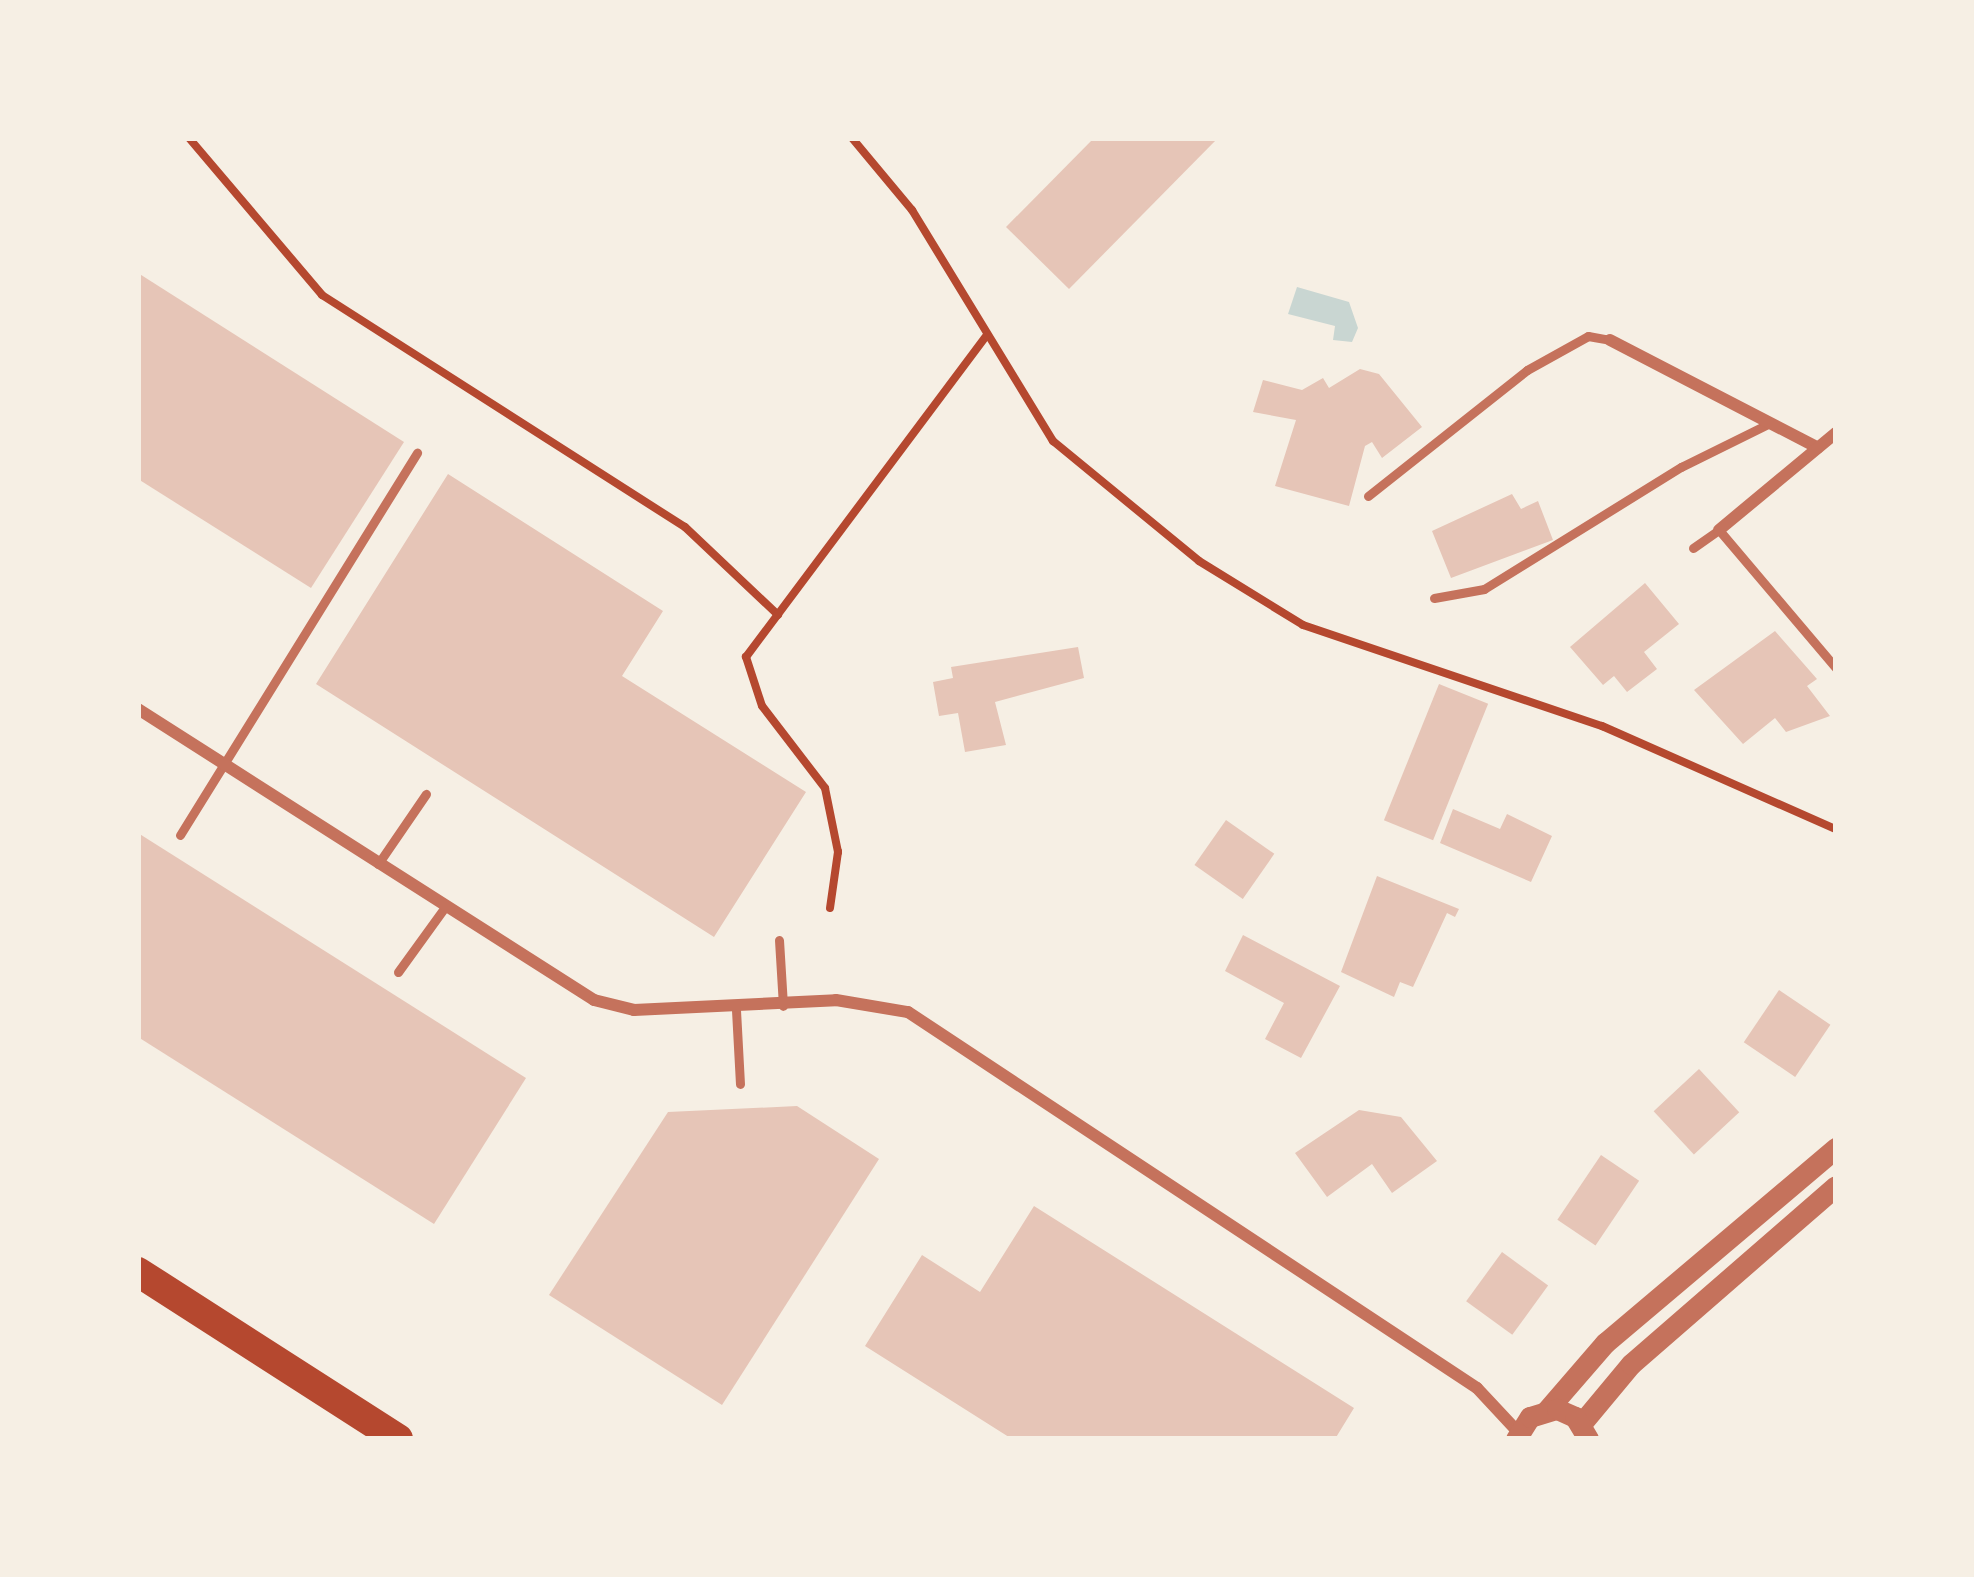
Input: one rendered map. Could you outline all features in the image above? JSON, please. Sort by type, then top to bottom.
[{"type":"main road","points":[[138,1272],[398,1439]]},
{"type":"street","points":[[1610,340],[1818,448]]},
{"type":"street","points":[[1719,530],[1836,433]]},
{"type":"street","points":[[138,709],[594,1000],[634,1010],[736,1010],[836,1000],[908,1012],[1478,1388],[1517,1435],[1547,1409],[1604,1342],[1836,1148]]},
{"type":"street","points":[[1547,1409],[1585,1431],[1631,1364],[1836,1186]]},
{"type":"lane","points":[[1368,496],[1527,370],[1588,336],[1610,340]]},
{"type":"lane","points":[[1434,598],[1484,589],[1682,467],[1768,424]]},
{"type":"lane","points":[[180,836],[418,452]]},
{"type":"lane","points":[[1693,548],[1719,530],[1836,668]]},
{"type":"lane","points":[[378,864],[426,794]]},
{"type":"lane","points":[[398,972],[445,907]]},
{"type":"lane","points":[[779,940],[782,1006]]},
{"type":"lane","points":[[736,1010],[740,1084]]},
{"type":"path","points":[[189,138],[322,295],[685,527],[778,615]]},
{"type":"path","points":[[852,138],[911,210],[1053,441],[1199,561],[1303,625],[1602,726],[1836,829]]},
{"type":"path","points":[[830,908],[838,852],[825,788],[762,706],[746,657],[987,335]]},
{"type":"shaded area","points":[[1297,287],[1349,302],[1358,328],[1352,342],[1333,340],[1335,326],[1288,314]]},
{"type":"building","points":[[1094,138],[1218,138],[1069,289],[1006,227]]},
{"type":"building","points":[[138,273],[404,442],[311,588],[138,479]]},
{"type":"building","points":[[1360,369],[1379,374],[1422,427],[1382,458],[1372,442],[1365,446],[1349,506],[1275,486],[1296,420],[1253,412],[1263,380],[1302,390],[1323,378],[1329,388]]},
{"type":"building","points":[[448,474],[663,611],[622,676],[806,792],[714,937],[316,684]]},
{"type":"building","points":[[1512,494],[1521,509],[1538,501],[1553,540],[1451,578],[1432,531]]},
{"type":"building","points":[[1645,583],[1679,624],[1644,652],[1657,669],[1627,692],[1614,676],[1603,685],[1570,647]]},
{"type":"building","points":[[1775,631],[1817,679],[1807,686],[1830,716],[1786,732],[1775,718],[1743,744],[1694,690]]},
{"type":"building","points":[[1078,647],[1084,678],[995,702],[1006,745],[965,752],[958,713],[939,716],[933,682],[953,678],[951,667]]},
{"type":"building","points":[[1439,684],[1488,704],[1433,840],[1384,820]]},
{"type":"building","points":[[1453,809],[1500,829],[1507,814],[1552,836],[1531,882],[1440,843]]},
{"type":"building","points":[[1226,820],[1274,854],[1243,899],[1194,865]]},
{"type":"building","points":[[138,833],[526,1078],[434,1224],[138,1037]]},
{"type":"building","points":[[1377,876],[1459,909],[1455,917],[1447,913],[1413,987],[1400,982],[1394,997],[1341,972]]},
{"type":"building","points":[[1243,935],[1340,986],[1301,1058],[1265,1039],[1284,1003],[1225,971]]},
{"type":"building","points":[[1779,990],[1830,1025],[1795,1077],[1744,1042]]},
{"type":"building","points":[[1699,1069],[1739,1112],[1694,1154],[1654,1111]]},
{"type":"building","points":[[797,1106],[879,1159],[722,1405],[549,1295],[668,1112]]},
{"type":"building","points":[[1359,1110],[1401,1117],[1437,1161],[1392,1193],[1372,1164],[1327,1197],[1295,1153]]},
{"type":"building","points":[[1601,1155],[1639,1181],[1596,1245],[1557,1220]]},
{"type":"building","points":[[1034,1206],[1354,1408],[1335,1439],[1012,1439],[865,1346],[922,1255],[980,1292]]},
{"type":"building","points":[[1502,1252],[1548,1286],[1512,1335],[1466,1301]]}]
